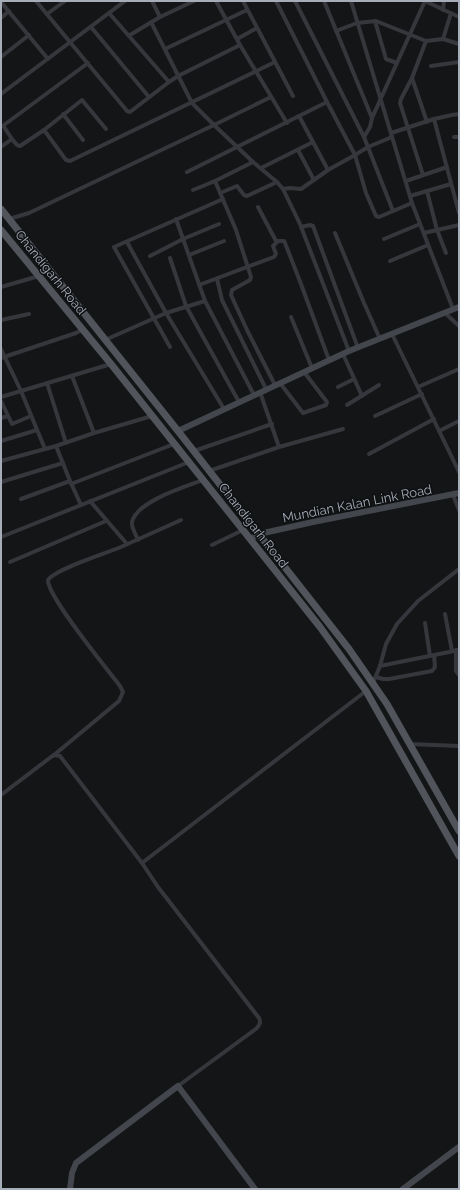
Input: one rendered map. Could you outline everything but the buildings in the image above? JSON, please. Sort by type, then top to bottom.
[{"type":"main road","name":"Chandigarh Road","points":[[1,209],[374,680],[459,831]]},
{"type":"main road","name":"Chandigarh Road","points":[[1,230],[83,329],[320,627],[366,691],[459,856]]},
{"type":"street","points":[[36,1],[128,112],[132,111],[178,76],[240,45]]},
{"type":"street","points":[[47,14],[65,1]]},
{"type":"street","points":[[1,94],[124,1]]},
{"type":"street","points":[[152,1],[160,17]]},
{"type":"street","points":[[130,36],[160,17],[194,1]]},
{"type":"street","points":[[216,1],[240,45],[287,123]]},
{"type":"street","points":[[243,1],[293,96]]},
{"type":"street","points":[[276,1],[355,155],[366,193],[375,216],[379,217],[412,203]]},
{"type":"street","points":[[295,1],[364,137],[393,211]]},
{"type":"street","points":[[324,1],[372,118]]},
{"type":"street","points":[[178,431],[346,352],[407,329],[456,308],[428,245],[412,203],[351,1]]},
{"type":"street","points":[[364,137],[370,127],[372,118],[425,1],[459,17]]},
{"type":"street","points":[[443,10],[444,1]]},
{"type":"street","points":[[1,2],[48,59]]},
{"type":"street","points":[[165,49],[247,10]]},
{"type":"street","points":[[1,18],[9,11]]},
{"type":"street","points":[[109,13],[169,82]]},
{"type":"street","points":[[443,38],[452,13]]},
{"type":"street","points":[[336,31],[357,23],[375,21],[426,41],[443,38],[459,44]]},
{"type":"street","points":[[375,21],[386,59],[397,63]]},
{"type":"street","points":[[151,22],[192,103],[283,189],[301,227],[354,378],[362,396]]},
{"type":"street","points":[[91,27],[149,97]]},
{"type":"street","points":[[237,39],[257,28]]},
{"type":"street","points":[[1,57],[29,35]]},
{"type":"street","points":[[423,175],[400,100],[412,78],[426,41]]},
{"type":"street","points":[[44,130],[66,160],[70,161],[119,136],[192,103],[275,62]]},
{"type":"street","points":[[431,66],[459,62]]},
{"type":"street","points":[[88,63],[4,125],[4,127],[17,145],[20,146],[44,130],[83,100],[106,129]]},
{"type":"street","points":[[412,78],[427,122]]},
{"type":"street","points":[[9,219],[29,213],[271,97]]},
{"type":"street","points":[[187,172],[327,102]]},
{"type":"street","points":[[63,114],[83,140]]},
{"type":"street","points":[[283,189],[301,189],[328,170],[368,147],[408,128],[434,119],[459,114]]},
{"type":"street","points":[[300,116],[328,170]]},
{"type":"street","points":[[434,119],[459,213]]},
{"type":"street","points":[[454,137],[459,137]]},
{"type":"street","points":[[1,147],[12,139]]},
{"type":"street","points":[[261,168],[313,142]]},
{"type":"street","points":[[298,150],[314,180]]},
{"type":"street","points":[[193,190],[253,162]]},
{"type":"street","points":[[406,181],[447,167]]},
{"type":"street","points":[[215,181],[236,230],[251,280],[232,290],[231,294],[247,330],[278,384],[302,413],[326,406],[326,402],[304,372]]},
{"type":"street","points":[[220,193],[237,186],[244,195],[247,196],[277,182]]},
{"type":"street","points":[[410,196],[452,184]]},
{"type":"street","points":[[427,191],[446,253]]},
{"type":"street","points":[[170,347],[114,246],[127,242],[223,199]]},
{"type":"street","points":[[258,207],[277,242]]},
{"type":"street","points":[[176,219],[205,301],[260,392]]},
{"type":"street","points":[[150,256],[183,239],[219,224]]},
{"type":"street","points":[[384,239],[420,224]]},
{"type":"street","points":[[301,227],[310,225],[313,226],[358,348]]},
{"type":"street","points":[[424,233],[459,225]]},
{"type":"street","points":[[335,233],[380,339]]},
{"type":"street","points":[[189,255],[224,241]]},
{"type":"street","points":[[199,285],[248,268],[275,256],[276,254],[272,246],[277,242],[283,241],[302,284],[329,360]]},
{"type":"street","points":[[127,242],[166,313],[224,409]]},
{"type":"street","points":[[390,261],[428,245]]},
{"type":"street","points":[[170,258],[186,306],[239,402]]},
{"type":"street","points":[[1,287],[39,276]]},
{"type":"street","points":[[217,279],[222,300],[260,392],[279,447]]},
{"type":"street","points":[[105,340],[166,313],[205,301]]},
{"type":"street","points":[[445,313],[459,326]]},
{"type":"street","points":[[1,320],[29,314]]},
{"type":"street","points":[[291,317],[312,368]]},
{"type":"street","points":[[3,357],[76,333],[83,329]]},
{"type":"street","points":[[392,334],[459,472]]},
{"type":"street","points":[[1,349],[3,357],[21,391],[44,449]]},
{"type":"street","points":[[1,398],[111,364]]},
{"type":"street","points":[[418,387],[459,369]]},
{"type":"street","points":[[72,376],[94,433]]},
{"type":"street","points":[[338,387],[354,378]]},
{"type":"street","points":[[47,383],[66,443]]},
{"type":"street","points":[[347,405],[379,385]]},
{"type":"street","points":[[375,416],[422,394]]},
{"type":"street","points":[[1,401],[12,424],[31,416]]},
{"type":"street","points":[[1,418],[8,416]]},
{"type":"street","points":[[1,461],[56,446],[152,416]]},
{"type":"street","points":[[369,454],[434,419]]},
{"type":"street","points":[[439,431],[459,421]]},
{"type":"street","points":[[194,451],[272,424]]},
{"type":"street","points":[[209,471],[279,447],[343,429]]},
{"type":"street","points":[[1,440],[37,430]]},
{"type":"street","points":[[21,499],[174,444]]},
{"type":"street","points":[[56,446],[81,505]]},
{"type":"street","points":[[1,537],[189,462]]},
{"type":"street","points":[[1,482],[63,463]]},
{"type":"street","points":[[138,540],[132,522],[139,511],[158,498],[203,480]]},
{"type":"street","points":[[456,494],[459,510]]},
{"type":"street","name":"Mundian Kalan Link Road","points":[[259,534],[456,494]]},
{"type":"street","points":[[90,501],[127,544]]},
{"type":"street","points":[[10,562],[106,520]]},
{"type":"street","points":[[1,795],[54,755],[119,701],[123,692],[66,615],[50,588],[48,580],[50,577],[66,568],[138,540],[181,520]]},
{"type":"street","points":[[212,545],[243,530]]},
{"type":"street","points":[[250,540],[259,534]]},
{"type":"street","points":[[374,680],[380,666],[386,644],[397,624],[418,600],[459,569]]},
{"type":"street","points":[[445,614],[456,650],[456,671],[459,675]]},
{"type":"street","points":[[374,680],[389,679],[432,671],[435,667],[425,623]]},
{"type":"street","points":[[380,666],[456,650]]},
{"type":"street","points":[[142,863],[366,691]]},
{"type":"street","points":[[410,744],[459,746]]},
{"type":"street","points":[[54,755],[60,756],[63,759],[260,1021],[257,1028],[143,1111],[76,1163],[72,1173],[70,1189]]},
{"type":"street","points":[[178,1086],[255,1189]]},
{"type":"street","points":[[403,1189],[459,1147]]}]
